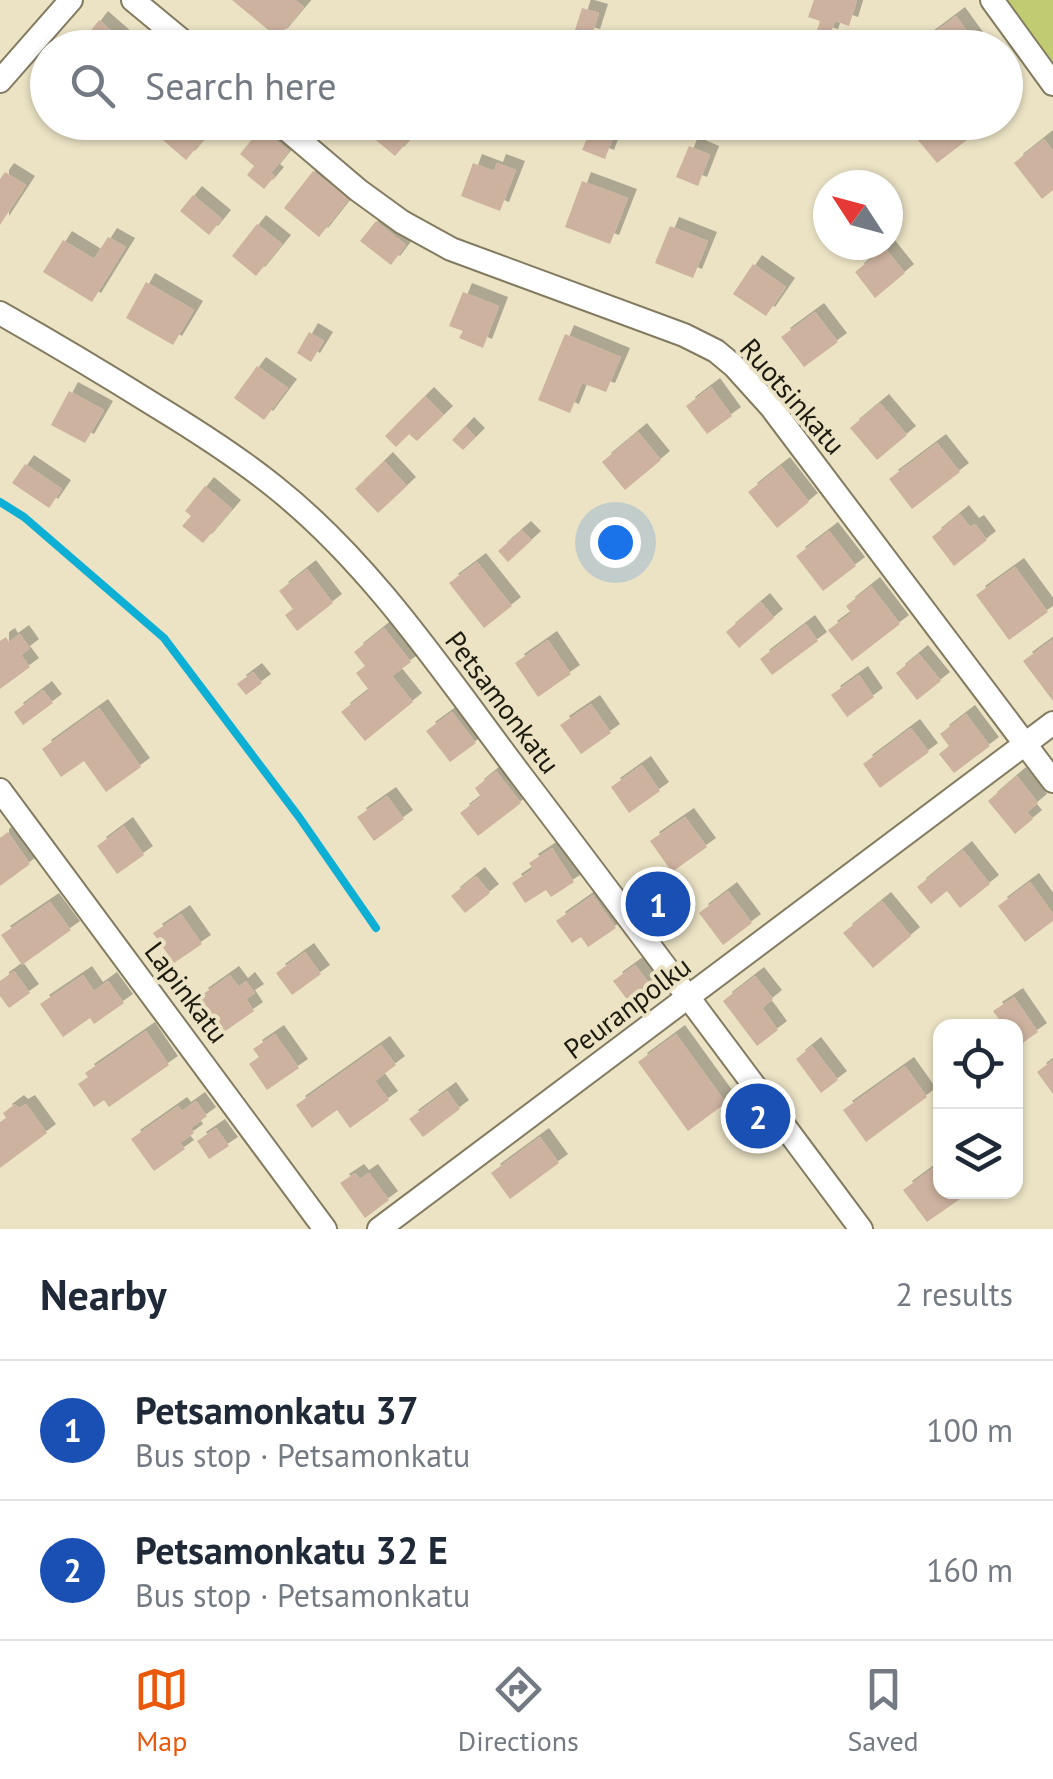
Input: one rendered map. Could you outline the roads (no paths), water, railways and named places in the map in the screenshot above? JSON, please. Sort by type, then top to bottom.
[{"type":"street","points":[[45,30],[72,0]]},
{"type":"street","points":[[134,0],[170,30]]},
{"type":"street","points":[[992,0],[1014,30]]},
{"type":"street","points":[[1023,43],[1053,84]]},
{"type":"street","points":[[0,81],[30,47]]},
{"type":"street","name":"Ruotsinkatu","points":[[299,140],[402,222],[451,248],[684,335],[716,351],[734,366],[771,407],[1053,782]]},
{"type":"street","name":"Petsamonkatu","points":[[0,313],[212,441],[276,488],[328,534],[430,654],[860,1229]]},
{"type":"street","name":"Peuranpolku","points":[[379,1229],[1053,723]]},
{"type":"street","name":"Lapinkatu","points":[[0,790],[325,1229]]},
{"type":"waterway","points":[[0,502],[24,517],[164,638],[299,817],[376,928]]},
{"type":"place","name":"Petsamonkatu 37","points":[[658,904]]},
{"type":"place","name":"Petsamonkatu 32 E","points":[[758,1116]]}]
